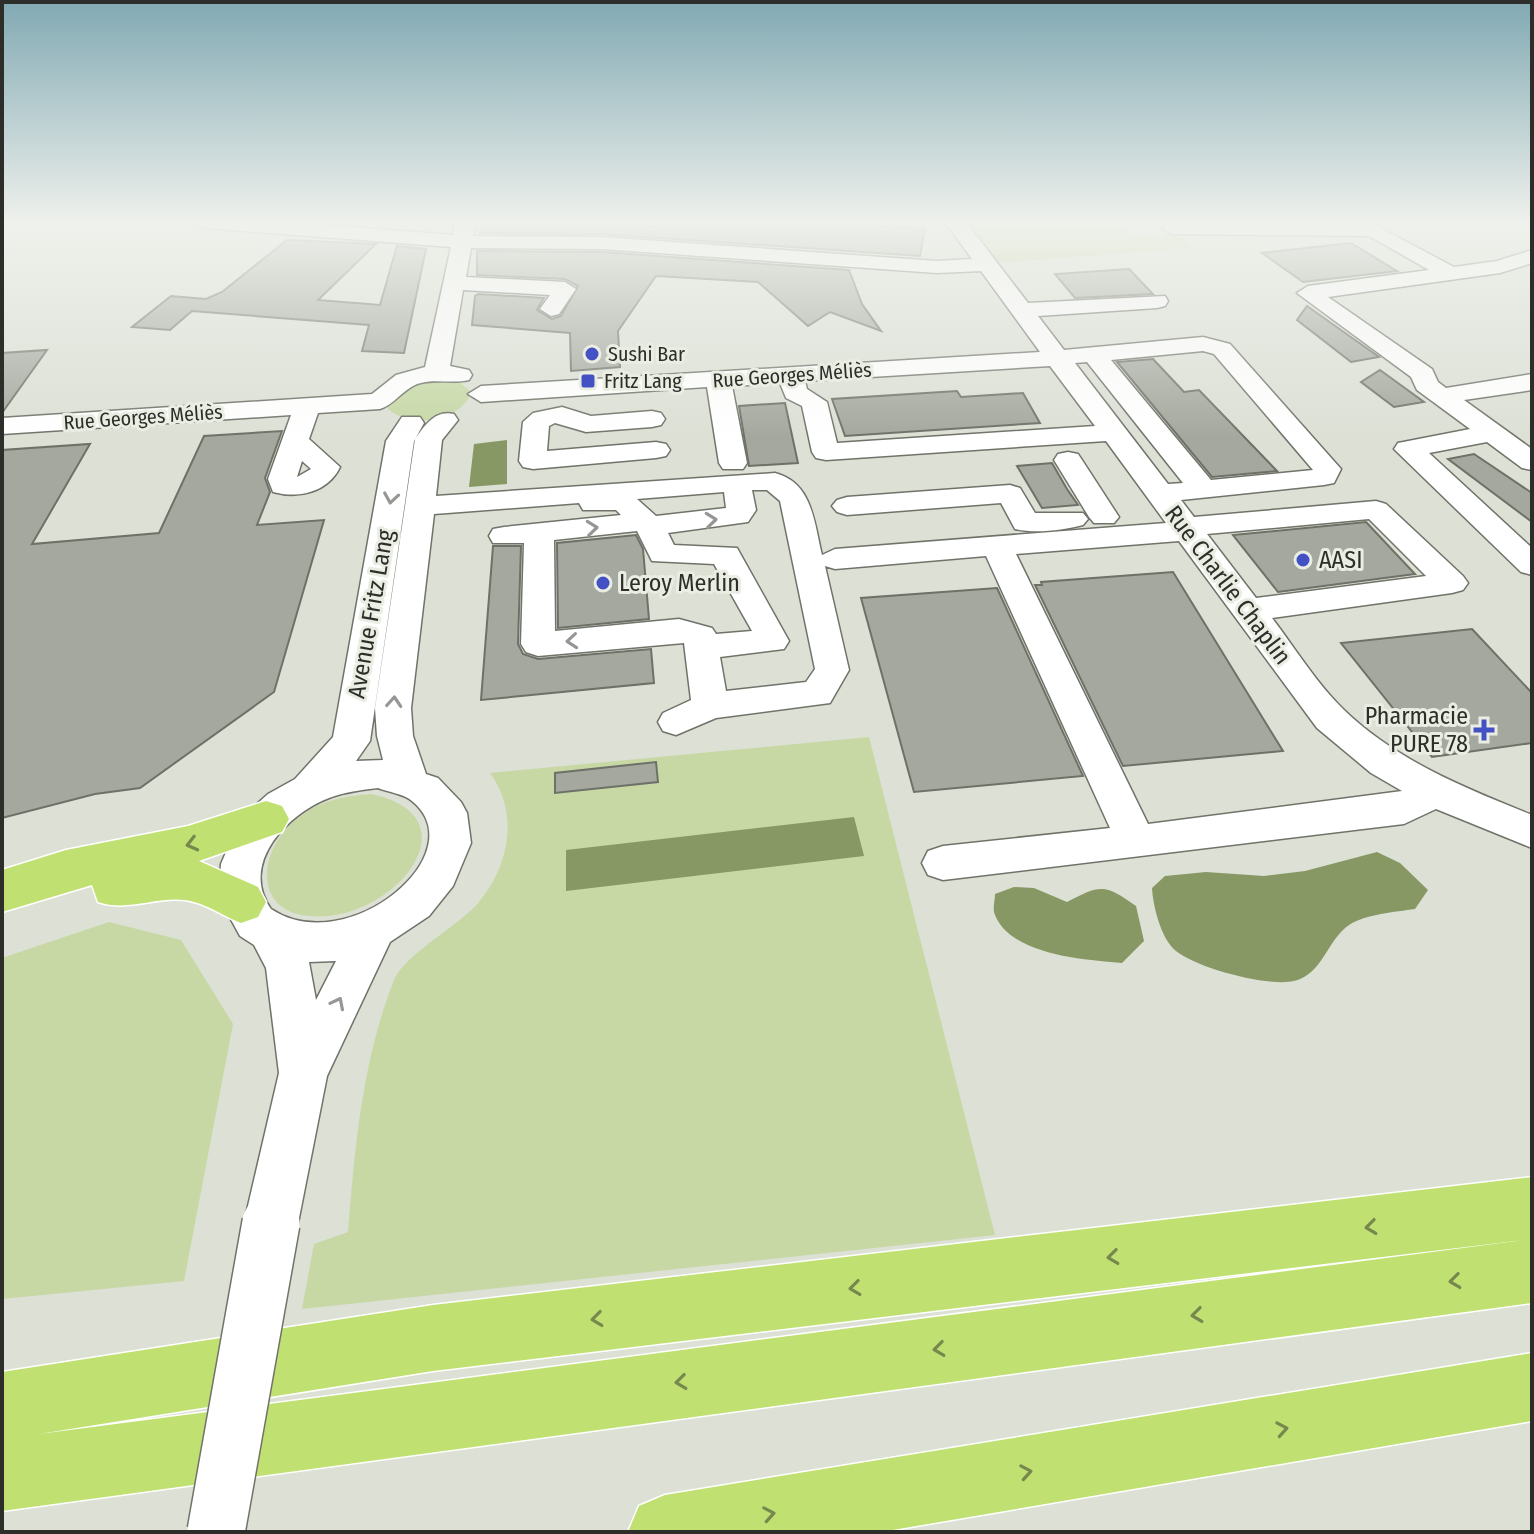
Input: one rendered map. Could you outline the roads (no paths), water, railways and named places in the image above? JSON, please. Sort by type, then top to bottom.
[{"type":"highway","points":[[2,891],[29,879],[95,862],[215,838],[266,819]]},
{"type":"highway","points":[[2,922],[80,893],[177,880],[200,882],[256,919]]},
{"type":"highway","points":[[2,1406],[433,1338],[1532,1208]]},
{"type":"highway","points":[[2,1475],[1532,1271]]},
{"type":"highway","points":[[2,1377],[342,1327],[433,1338]]},
{"type":"highway","points":[[665,1532],[1532,1387]]},
{"type":"street","points":[[436,373],[452,294]]},
{"type":"street","points":[[551,309],[562,294]]},
{"type":"street","name":"Rue Charlie Chaplin","points":[[1008,294],[1330,719],[1384,763],[1436,791],[1532,832]]},
{"type":"street","points":[[1309,294],[1423,374],[1426,385],[1532,462]]},
{"type":"street","points":[[1020,310],[1157,301]]},
{"type":"street","name":"Rue Georges Méliès","points":[[481,394],[1054,358],[1203,344],[1222,349],[1327,469],[1324,477],[1204,490]]},
{"type":"street","points":[[835,559],[997,547],[1175,516],[1204,490],[1093,354]]},
{"type":"street","points":[[436,373],[473,381],[481,394],[470,409],[445,420],[411,423],[386,415],[380,401],[394,385],[406,379],[436,373]]},
{"type":"street","points":[[791,375],[795,393],[814,402],[826,452],[1110,430],[1150,423]]},
{"type":"street","points":[[504,536],[738,516],[741,510],[718,380]]},
{"type":"street","points":[[1441,396],[1532,382]]},
{"type":"street","points":[[652,419],[661,457],[533,461],[536,422],[545,416],[573,414],[586,424],[652,419],[671,410],[666,383]]},
{"type":"street","name":"Rue Georges Méliès","points":[[2,426],[380,401]]},
{"type":"street","points":[[295,441],[307,406]]},
{"type":"street","name":"Avenue Fritz Lang","points":[[408,778],[395,736],[393,708],[429,439],[445,420]]},
{"type":"street","name":"Avenue Fritz Lang","points":[[306,791],[332,766],[351,741],[400,441],[411,423]]},
{"type":"street","points":[[1492,433],[1408,449],[1532,565]]},
{"type":"street","points":[[1068,460],[1104,517]]},
{"type":"street","points":[[419,511],[735,473],[775,482],[794,498],[832,670],[817,694],[710,706],[676,722]]},
{"type":"street","points":[[847,506],[1010,494],[1026,523],[1104,517],[1376,510],[1452,583],[1247,610]]},
{"type":"street","points":[[419,511],[623,501],[647,524],[663,554],[726,555],[735,581],[766,620],[772,641],[701,647]]},
{"type":"street","points":[[539,533],[538,644],[679,630],[700,636],[710,706]]},
{"type":"street","points":[[997,547],[1137,842]]},
{"type":"street","points":[[256,919],[302,943],[333,943],[374,931],[415,904],[434,885],[449,857],[452,828],[442,803],[422,784],[408,778],[379,773],[341,777],[306,791],[266,819],[248,844],[237,878],[256,919],[288,966],[303,1073]]},
{"type":"street","points":[[943,863],[1404,808],[1436,791]]},
{"type":"street","points":[[216,1532],[271,1223],[303,1073],[374,931]]},
{"type":"place","name":"Sushi Bar","points":[[592,354]]},
{"type":"place","name":"Fritz Lang","points":[[588,381]]},
{"type":"place","name":"AASI","points":[[1303,560]]},
{"type":"place","name":"Leroy Merlin","points":[[603,583]]},
{"type":"place","name":"Pharmacie PURE 78","points":[[1484,730]]}]
